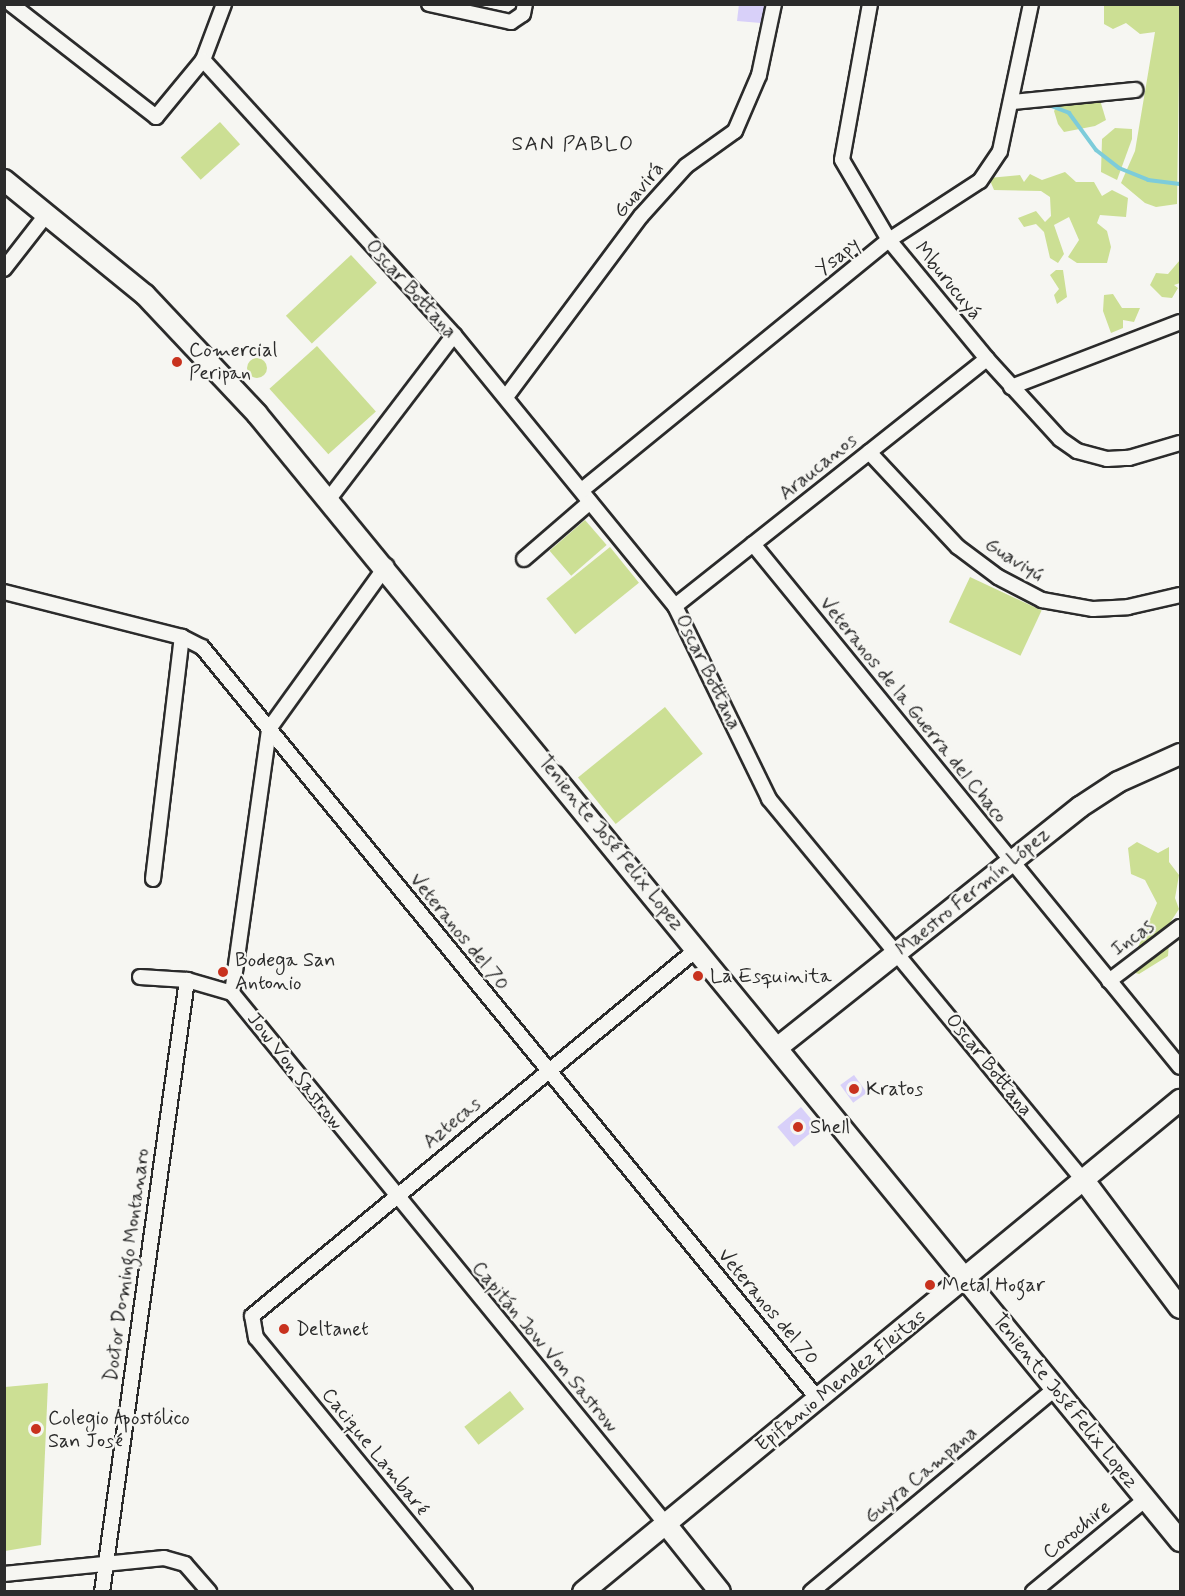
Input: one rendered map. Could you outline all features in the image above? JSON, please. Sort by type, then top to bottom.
[{"type":"main road","name":"Teniente José Felix Lopez","points":[[4,180],[145,295],[257,414],[386,566],[1180,1541]]},
{"type":"main road","name":"Maestro Fermín López","points":[[777,1048],[1103,790],[1180,754]]},
{"type":"main road","name":"Epifanio Mendez Fleitas","points":[[583,1592],[665,1523],[1086,1183],[1180,1100]]},
{"type":"main road","name":"Oscar Bottana","points":[[1086,1183],[1180,1308]]},
{"type":"main road","points":[[665,1523],[720,1592]]},
{"type":"street","points":[[11,8],[153,116],[159,116],[203,60],[224,4]]},
{"type":"street","points":[[429,4],[511,22],[524,9]]},
{"type":"street","name":"Guavirá","points":[[506,397],[641,216],[686,166],[735,131],[759,75],[774,4]]},
{"type":"street","name":"Mburucuyá","points":[[870,4],[842,160],[889,240],[1041,422],[1077,451],[1107,459],[1129,458],[1180,443]]},
{"type":"street","name":"Ysapy","points":[[524,558],[586,496],[889,240],[980,181],[993,167],[1012,102],[1031,4]]},
{"type":"street","name":"Oscar Bottana","points":[[203,60],[454,335],[675,606],[769,799],[1086,1183]]},
{"type":"street","points":[[1012,102],[1135,90]]},
{"type":"street","points":[[4,269],[46,215]]},
{"type":"street","points":[[1011,387],[1180,322]]},
{"type":"street","points":[[329,499],[454,335]]},
{"type":"street","name":"Araucanos","points":[[675,606],[987,359]]},
{"type":"street","name":"Guaviyú","points":[[869,452],[958,547],[998,577],[1042,600],[1093,609],[1128,607],[1180,595]]},
{"type":"street","name":"Veteranos de la Guerra del Chaco","points":[[753,544],[1010,862],[1180,1067]]},
{"type":"street","points":[[140,977],[187,980],[232,993],[269,729],[386,566]]},
{"type":"street","name":"Veteranos del 70","points":[[4,592],[182,637],[202,647],[818,1399]]},
{"type":"street","points":[[153,879],[182,637]]},
{"type":"street","name":"Incas","points":[[1109,981],[1180,927]]},
{"type":"street","name":"Aztecas","points":[[256,1338],[250,1322],[256,1311],[547,1070],[698,949]]},
{"type":"street","name":"Doctor Domingo Montanaro","points":[[102,1592],[187,980]]},
{"type":"street","name":"Jow Von Sastrow","points":[[232,993],[394,1196]]},
{"type":"street","name":"Capitán Jow Von Sastrow","points":[[394,1196],[665,1523]]},
{"type":"street","name":"Cacique Lambaré","points":[[256,1338],[465,1592]]},
{"type":"street","name":"Guyra Campana","points":[[811,1592],[1056,1388]]},
{"type":"street","name":"Corochire","points":[[1033,1592],[1146,1499]]},
{"type":"street","points":[[4,1574],[176,1560],[209,1592]]},
{"type":"green space","points":[[1104,5],[1180,5],[1177,204],[1156,207],[1145,203],[1121,183],[1135,151],[1155,32],[1140,34],[1126,23],[1113,29],[1104,24]]},
{"type":"green space","points":[[1100,100],[1106,120],[1095,126],[1064,132],[1058,124],[1054,111],[1059,104]]},
{"type":"green space","points":[[220,122],[240,144],[201,180],[181,157]]},
{"type":"green space","points":[[1115,128],[1132,129],[1132,139],[1117,180],[1101,172],[1102,139]]},
{"type":"green space","points":[[1065,172],[1076,182],[1094,182],[1102,196],[1112,190],[1128,198],[1126,217],[1100,215],[1097,223],[1107,231],[1111,247],[1107,263],[1077,263],[1068,257],[1079,240],[1069,217],[1054,225],[1064,254],[1058,263],[1050,258],[1044,232],[1036,224],[1024,227],[1018,218],[1036,211],[1045,222],[1051,216],[1050,197],[1041,191],[994,190],[989,178],[1020,175],[1024,182],[1030,174],[1042,180]]},
{"type":"green space","points":[[351,255],[377,283],[312,343],[286,316]]},
{"type":"green space","points":[[1180,260],[1180,283],[1174,285],[1178,288],[1172,298],[1162,297],[1150,285],[1156,273],[1168,274]]},
{"type":"green space","points":[[1056,270],[1063,270],[1067,297],[1057,304],[1054,295],[1059,289],[1050,275]]},
{"type":"green space","points":[[1113,294],[1122,308],[1140,308],[1134,322],[1123,320],[1123,328],[1111,333],[1103,311],[1104,295]]},
{"type":"green space","points":[[317,346],[376,411],[328,454],[269,389]]},
{"type":"green space","points":[[257,358],[264,361],[267,368],[264,375],[257,378],[250,375],[247,368],[250,361]]},
{"type":"green space","points":[[585,520],[607,545],[571,576],[550,551]]},
{"type":"green space","points":[[610,547],[639,583],[575,634],[546,599]]},
{"type":"green space","points":[[970,577],[1042,610],[1020,656],[949,622]]},
{"type":"green space","points":[[665,707],[703,754],[616,824],[578,777]]},
{"type":"green space","points":[[1137,842],[1158,853],[1169,847],[1169,862],[1179,875],[1175,898],[1179,909],[1164,932],[1146,945],[1169,943],[1168,956],[1139,974],[1132,972],[1135,954],[1157,903],[1145,880],[1131,874],[1128,848]]},
{"type":"green space","points":[[48,1383],[41,1545],[5,1551],[5,1387]]},
{"type":"green space","points":[[510,1391],[524,1409],[478,1445],[464,1427]]},
{"type":"building","points":[[739,4],[765,4],[761,23],[737,21]]},
{"type":"building","name":"Kratos","points":[[854,1075],[867,1093],[853,1103],[840,1085]]},
{"type":"building","name":"Shell","points":[[801,1107],[818,1127],[794,1147],[777,1127]]},
{"type":"waterway","points":[[1046,104],[1069,113],[1096,150],[1119,168],[1148,180],[1180,184]]},
{"type":"place","name":"Comercial Peripan","points":[[177,362]]},
{"type":"place","name":"Bodega San Antonio","points":[[223,972]]},
{"type":"place","name":"La Esquinita","points":[[698,976]]},
{"type":"place","name":"Kratos","points":[[854,1089]]},
{"type":"place","name":"Shell","points":[[798,1127]]},
{"type":"place","name":"Metal Hogar","points":[[930,1285]]},
{"type":"place","name":"Deltanet","points":[[284,1329]]},
{"type":"place","name":"Colegio Apostólico San José","points":[[36,1429]]},
{"type":"district","name":"SAN PABLO","points":[[573,144]]}]
